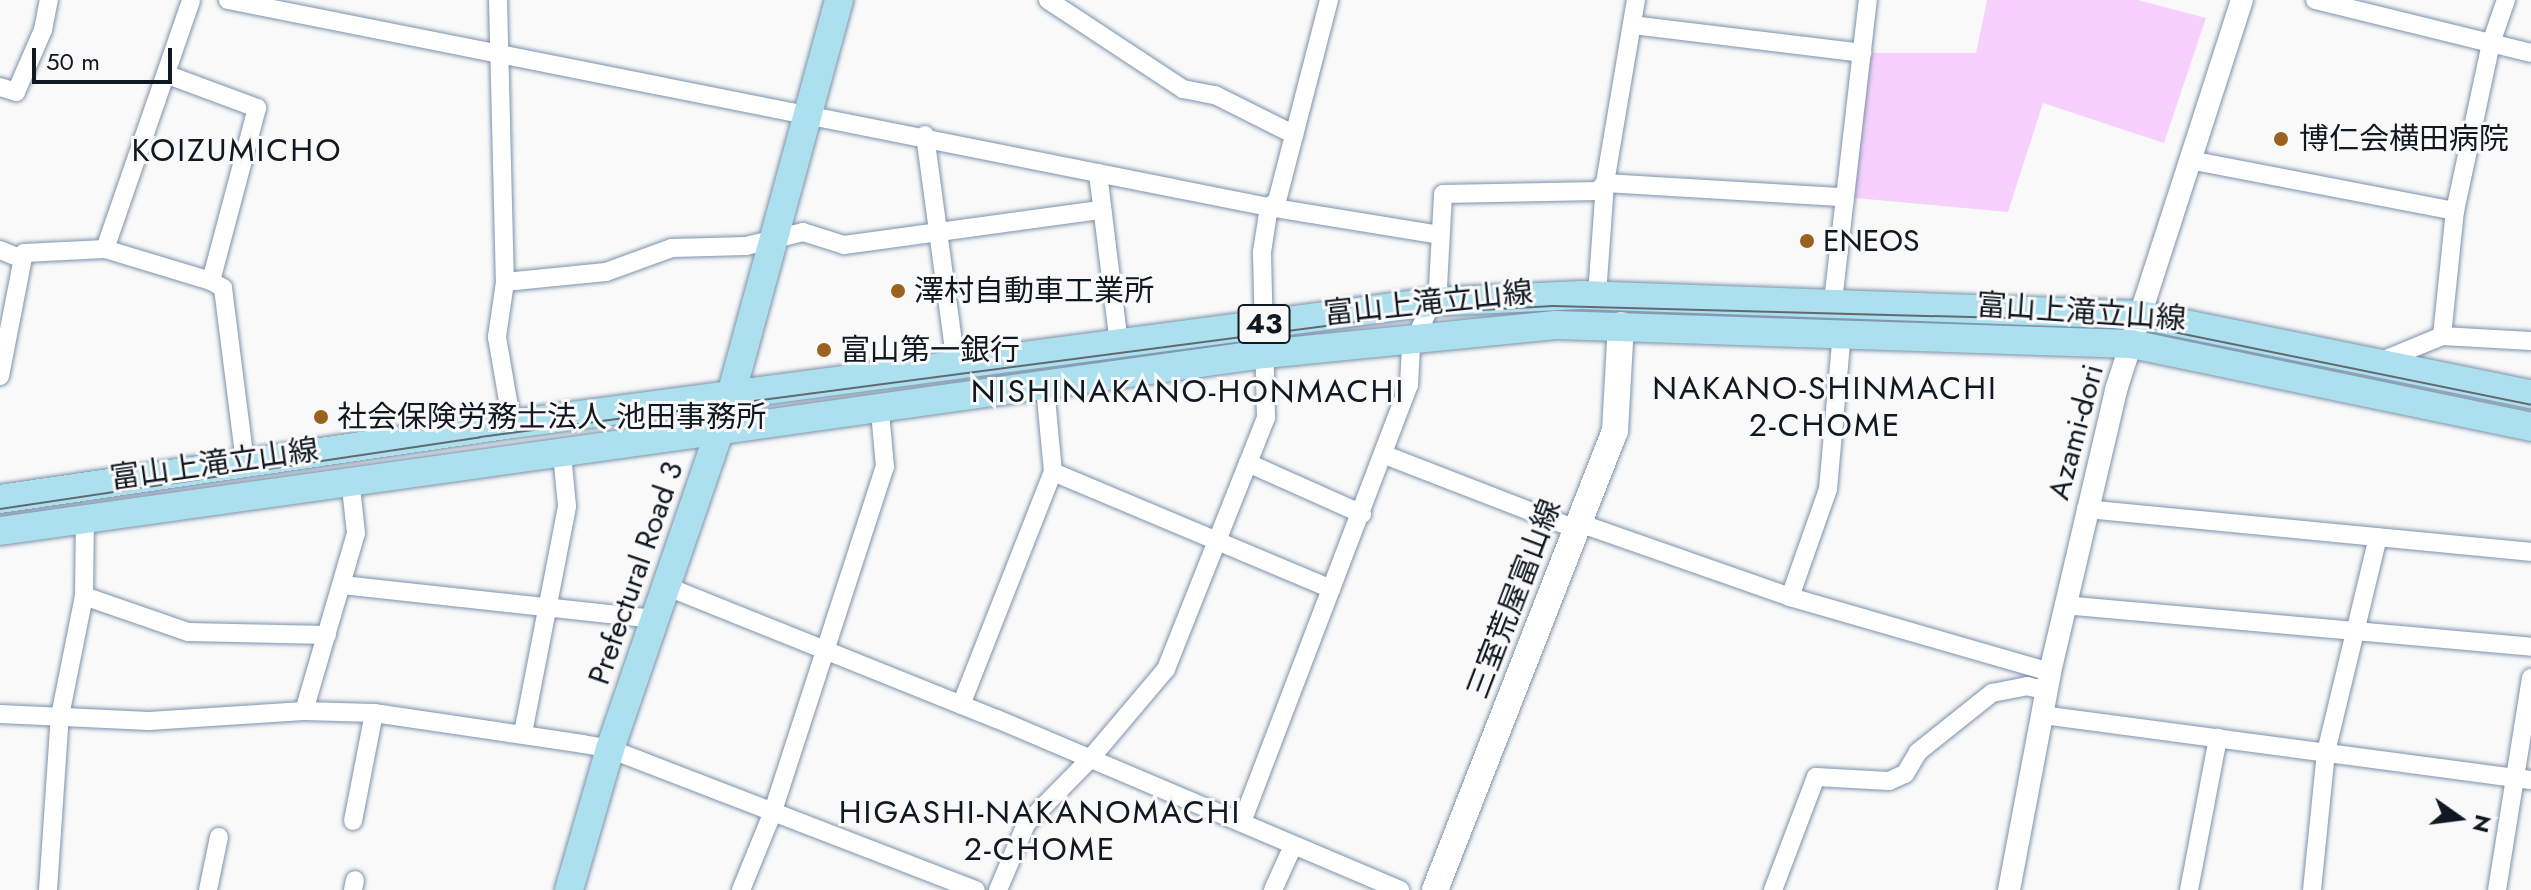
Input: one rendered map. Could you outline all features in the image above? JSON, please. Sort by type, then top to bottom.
[{"type":"main road","name":"Prefectural Road 3","points":[[569,890],[610,749],[732,394],[839,0]]},
{"type":"main road","name":"富山上滝立山線","points":[[1,496],[732,394],[1430,302],[1597,295],[1833,301],[2141,315],[2531,394]]},
{"type":"main road","name":"富山上滝立山線","points":[[0,531],[350,479],[880,412],[1265,354],[1416,335],[1621,325],[2131,344],[2531,427]]},
{"type":"main road","name":"三室荒屋富山線","points":[[1435,890],[1615,431],[1621,325]]},
{"type":"street","points":[[0,87],[16,92],[43,30],[49,0]]},
{"type":"street","points":[[105,249],[168,75],[191,0]]},
{"type":"street","points":[[228,0],[808,117],[835,117],[1269,207],[1440,235]]},
{"type":"street","points":[[498,0],[496,46],[501,53],[505,282],[497,337],[512,424]]},
{"type":"street","points":[[1048,0],[1183,89],[1215,95],[1295,135]]},
{"type":"street","points":[[998,890],[1026,824],[1090,759],[1166,669],[1266,418],[1262,252],[1269,207],[1277,201],[1329,0]]},
{"type":"street","points":[[1597,295],[1605,183],[1636,0]]},
{"type":"street","points":[[1833,301],[1868,0]]},
{"type":"street","name":"Azami-dori","points":[[2009,890],[2048,682],[2086,509],[2131,344],[2242,0]]},
{"type":"street","points":[[2315,0],[2531,53]]},
{"type":"street","points":[[2442,336],[2455,211],[2491,43],[2506,0]]},
{"type":"street","points":[[1632,25],[1862,53]]},
{"type":"street","points":[[168,75],[257,108],[211,281]]},
{"type":"street","points":[[925,135],[956,365]]},
{"type":"street","points":[[2190,160],[2455,211]]},
{"type":"street","points":[[1098,173],[1100,210],[1119,345]]},
{"type":"street","points":[[1605,183],[1844,197]]},
{"type":"street","points":[[1242,822],[1385,455],[1409,385],[1416,335],[1438,287],[1443,194],[1598,191],[1605,183]]},
{"type":"street","points":[[505,282],[606,272],[672,248],[746,246],[776,236],[803,232],[844,245],[1100,210]]},
{"type":"street","points":[[0,375],[22,259],[35,249],[105,249],[211,281],[223,288],[245,461]]},
{"type":"street","points":[[0,250],[22,259]]},
{"type":"street","points":[[1790,597],[1828,489],[1842,333]]},
{"type":"street","points":[[2378,363],[2442,336],[2531,341]]},
{"type":"street","points":[[961,705],[1053,472],[1045,387]]},
{"type":"street","points":[[741,890],[772,814],[885,467],[880,412]]},
{"type":"street","points":[[523,733],[567,506],[562,454]]},
{"type":"street","points":[[1385,455],[1578,526],[2048,682]]},
{"type":"street","points":[[1248,463],[1362,514]]},
{"type":"street","points":[[1053,472],[1217,537],[1331,589]]},
{"type":"street","points":[[304,711],[356,533],[350,479]]},
{"type":"street","points":[[2086,509],[2531,552]]},
{"type":"street","points":[[48,890],[60,716],[84,596],[85,517]]},
{"type":"street","points":[[2312,890],[2326,752],[2378,537]]},
{"type":"street","points":[[342,585],[548,604],[657,619]]},
{"type":"street","points":[[668,587],[961,705],[1400,890]]},
{"type":"street","points":[[84,596],[188,632],[327,635]]},
{"type":"street","points":[[2064,605],[2531,647]]},
{"type":"street","points":[[2497,890],[2523,778],[2531,678]]},
{"type":"street","points":[[1773,890],[1816,777],[1889,781],[1905,774],[1918,752],[1992,693],[2048,682]]},
{"type":"street","points":[[0,714],[149,721],[304,711],[374,713],[523,733],[610,749],[772,814],[976,890]]},
{"type":"street","points":[[353,821],[374,713]]},
{"type":"street","points":[[2043,715],[2523,778]]},
{"type":"street","points":[[2189,890],[2218,738]]},
{"type":"street","points":[[208,890],[219,837]]},
{"type":"street","points":[[1273,890],[1293,846]]},
{"type":"shaded area","points":[[1987,0],[2138,0],[2206,18],[2164,143],[2043,103],[2008,212],[1844,197],[1862,53],[1976,53]]},
{"type":"tram line","points":[[0,509],[480,437],[1425,313],[1553,306],[2119,321],[2531,405]]},
{"type":"place","name":"博仁会横田病院","points":[[2281,139]]},
{"type":"place","name":"ENEOS","points":[[1807,241]]},
{"type":"place","name":"澤村自動車工業所","points":[[898,291]]},
{"type":"place","name":"富山第一銀行","points":[[824,350]]},
{"type":"place","name":"社会保険労務士法人 池田事務所","points":[[321,417]]},
{"type":"district","name":"KOIZUMICHO","points":[[237,150]]},
{"type":"district","name":"NISHINAKANO-HONMACHI","points":[[1188,391]]},
{"type":"district","name":"NAKANO-SHINMACHI 2-CHOME","points":[[1825,408]]},
{"type":"district","name":"HIGASHI-NAKANOMACHI 2-CHOME","points":[[1040,832]]}]
